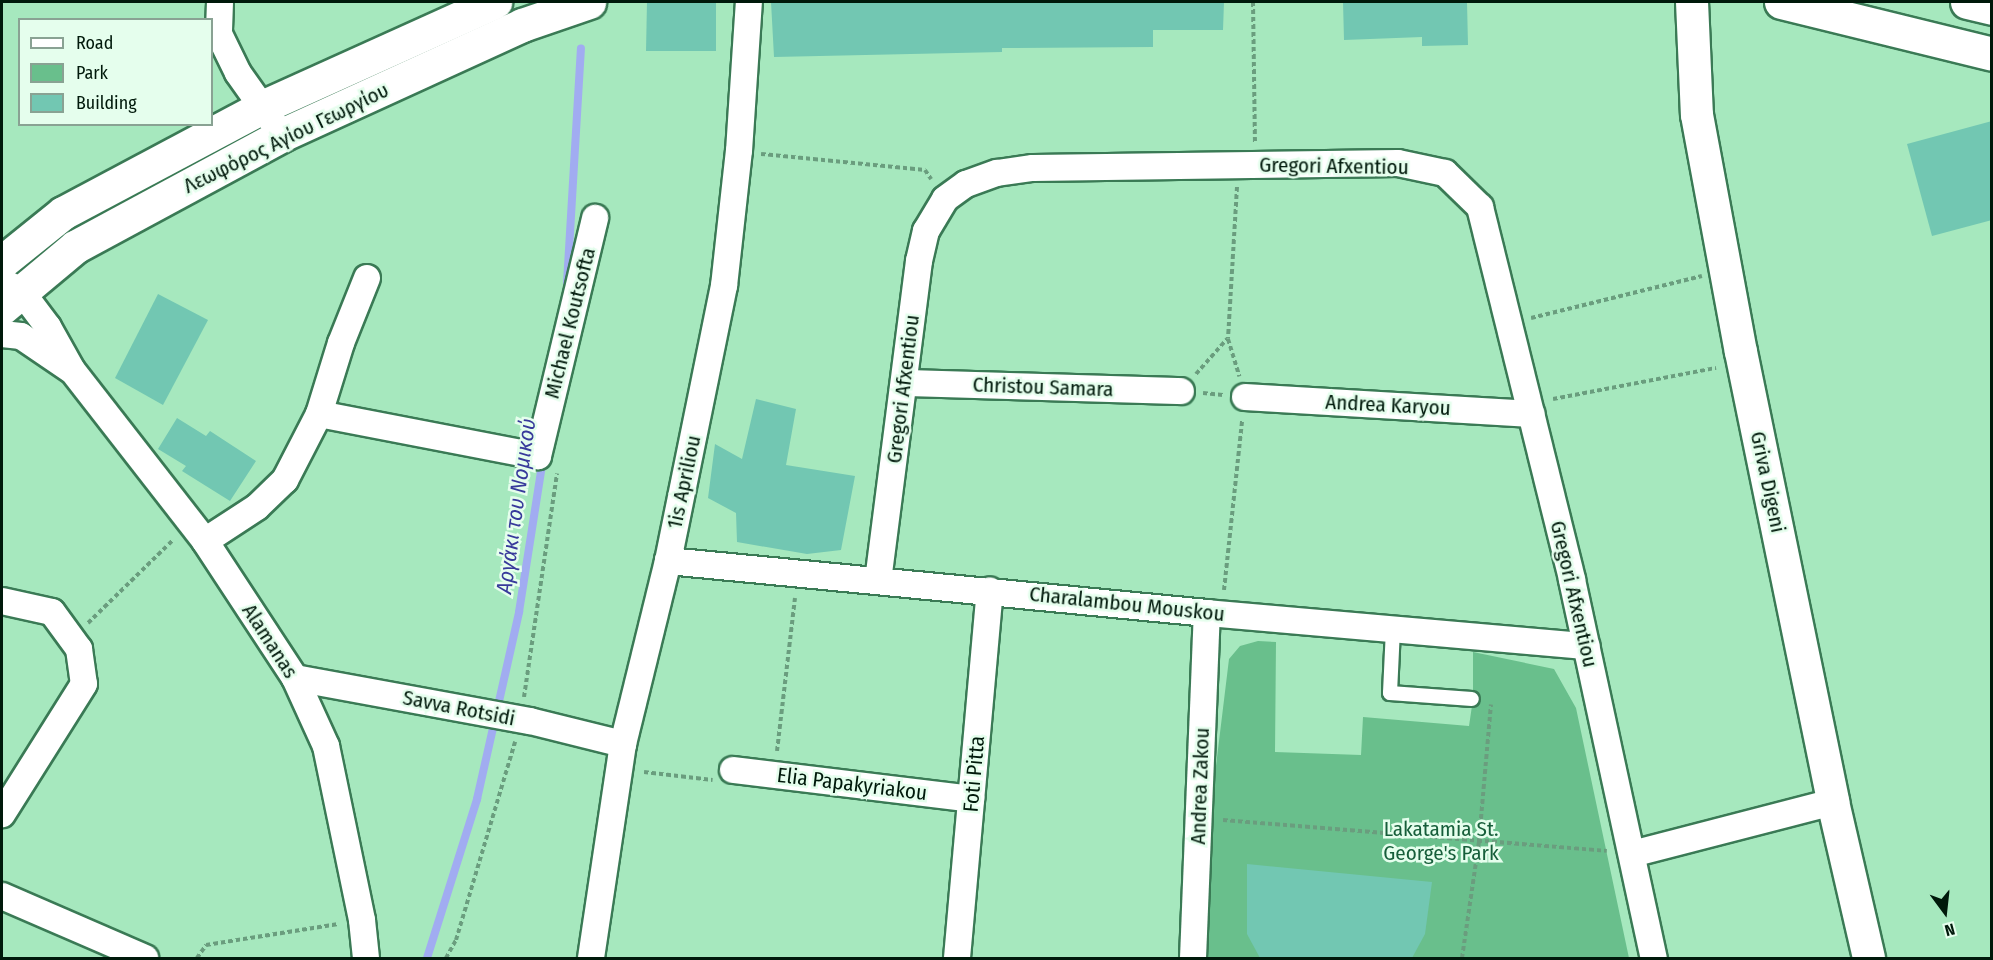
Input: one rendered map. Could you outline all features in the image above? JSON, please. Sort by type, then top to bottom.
[{"type":"main road","name":"Λεωφόρος Αγίου Γεωργίου","points":[[2,262],[63,213],[262,107],[495,2]]},
{"type":"main road","name":"Λεωφόρος Αγίου Γεωργίου","points":[[8,293],[75,247],[282,135],[522,25],[589,2]]},
{"type":"main road","points":[[1781,2],[1992,54]]},
{"type":"main road","points":[[1967,2],[1992,8]]},
{"type":"street","points":[[220,2],[219,34],[238,73],[282,135]]},
{"type":"street","name":"1is Apriliou","points":[[591,958],[621,756],[668,561],[724,286],[739,151],[749,2]]},
{"type":"street","name":"Griva Digeni","points":[[1692,2],[1696,115],[1743,364],[1833,802],[1869,958]]},
{"type":"street","name":"Gregori Afxentiou","points":[[878,581],[922,251],[926,231],[945,199],[966,184],[997,173],[1033,168],[1398,163],[1445,173],[1480,207],[1587,646],[1654,958]]},
{"type":"street","name":"Michael Koutsofta","points":[[319,414],[538,456],[595,218]]},
{"type":"street","points":[[198,532],[257,507],[285,480],[319,414],[341,343],[367,278]]},
{"type":"street","name":"Alamanas","points":[[8,293],[57,339],[72,370],[198,532],[295,678],[326,746],[362,921],[366,958]]},
{"type":"street","name":"Alamanas","points":[[2,334],[21,336],[72,370]]},
{"type":"street","name":"Christou Samara","points":[[904,383],[1181,391]]},
{"type":"street","name":"Andrea Karyou","points":[[1245,397],[1530,409]]},
{"type":"street","name":"Charalambou Mouskou","points":[[668,561],[990,590],[1214,614],[1587,646]]},
{"type":"street","name":"Foti Pitta","points":[[957,958],[990,590]]},
{"type":"street","points":[[2,601],[52,612],[79,649],[84,684],[2,814]]},
{"type":"street","name":"Andrea Zakou","points":[[1193,958],[1199,818],[1214,614]]},
{"type":"street","name":"Savva Rotsidi","points":[[295,678],[526,720],[621,756]]},
{"type":"street","name":"Elia Papakyriakou","points":[[733,770],[972,799]]},
{"type":"street","points":[[1632,854],[1833,802]]},
{"type":"street","points":[[2,896],[145,958]]},
{"type":"lane","points":[[1393,629],[1390,693],[1472,699]]},
{"type":"path","points":[[1214,614],[1245,397],[1228,339],[1247,165],[1253,2]]},
{"type":"path","points":[[739,151],[925,170],[945,199]]},
{"type":"path","points":[[1509,323],[1726,270]]},
{"type":"path","points":[[1181,391],[1228,339]]},
{"type":"path","points":[[1530,409],[1743,364]]},
{"type":"path","points":[[1181,391],[1245,397]]},
{"type":"path","points":[[446,958],[456,940],[526,720],[558,461]]},
{"type":"path","points":[[72,639],[198,532]]},
{"type":"path","points":[[774,775],[798,573]]},
{"type":"path","points":[[1461,958],[1479,841],[1492,700],[1472,699]]},
{"type":"path","points":[[621,756],[711,781],[733,770]]},
{"type":"path","points":[[1199,818],[1632,854]]},
{"type":"path","points":[[197,958],[206,945],[362,921]]},
{"type":"green space","name":"Lakatamia St. George's Park","points":[[1258,641],[1276,642],[1275,752],[1361,755],[1363,717],[1469,726],[1473,699],[1473,652],[1554,669],[1576,708],[1629,958],[1203,958],[1205,856],[1229,659],[1240,646]]},
{"type":"building","points":[[647,2],[716,2],[716,51],[646,51]]},
{"type":"building","points":[[771,2],[1224,2],[1223,30],[1153,30],[1153,47],[1002,48],[1002,52],[774,57]]},
{"type":"building","points":[[1343,2],[1467,2],[1468,45],[1422,46],[1422,37],[1344,40]]},
{"type":"building","points":[[1992,121],[1992,220],[1932,236],[1907,144]]},
{"type":"building","points":[[158,294],[208,320],[163,405],[115,378]]},
{"type":"building","points":[[756,399],[796,409],[786,465],[855,476],[841,550],[807,554],[737,542],[736,513],[708,498],[715,444],[742,459]]},
{"type":"building","points":[[177,418],[206,436],[210,431],[256,461],[230,501],[182,471],[186,466],[158,449]]},
{"type":"building","points":[[1247,864],[1432,882],[1425,934],[1412,958],[1260,958],[1247,934]]},
{"type":"waterway","name":"Αργάκι του Νομικού","points":[[567,283],[581,48]]},
{"type":"waterway","name":"Αργάκι του Νομικού","points":[[427,958],[477,799],[519,612],[543,459]]}]
